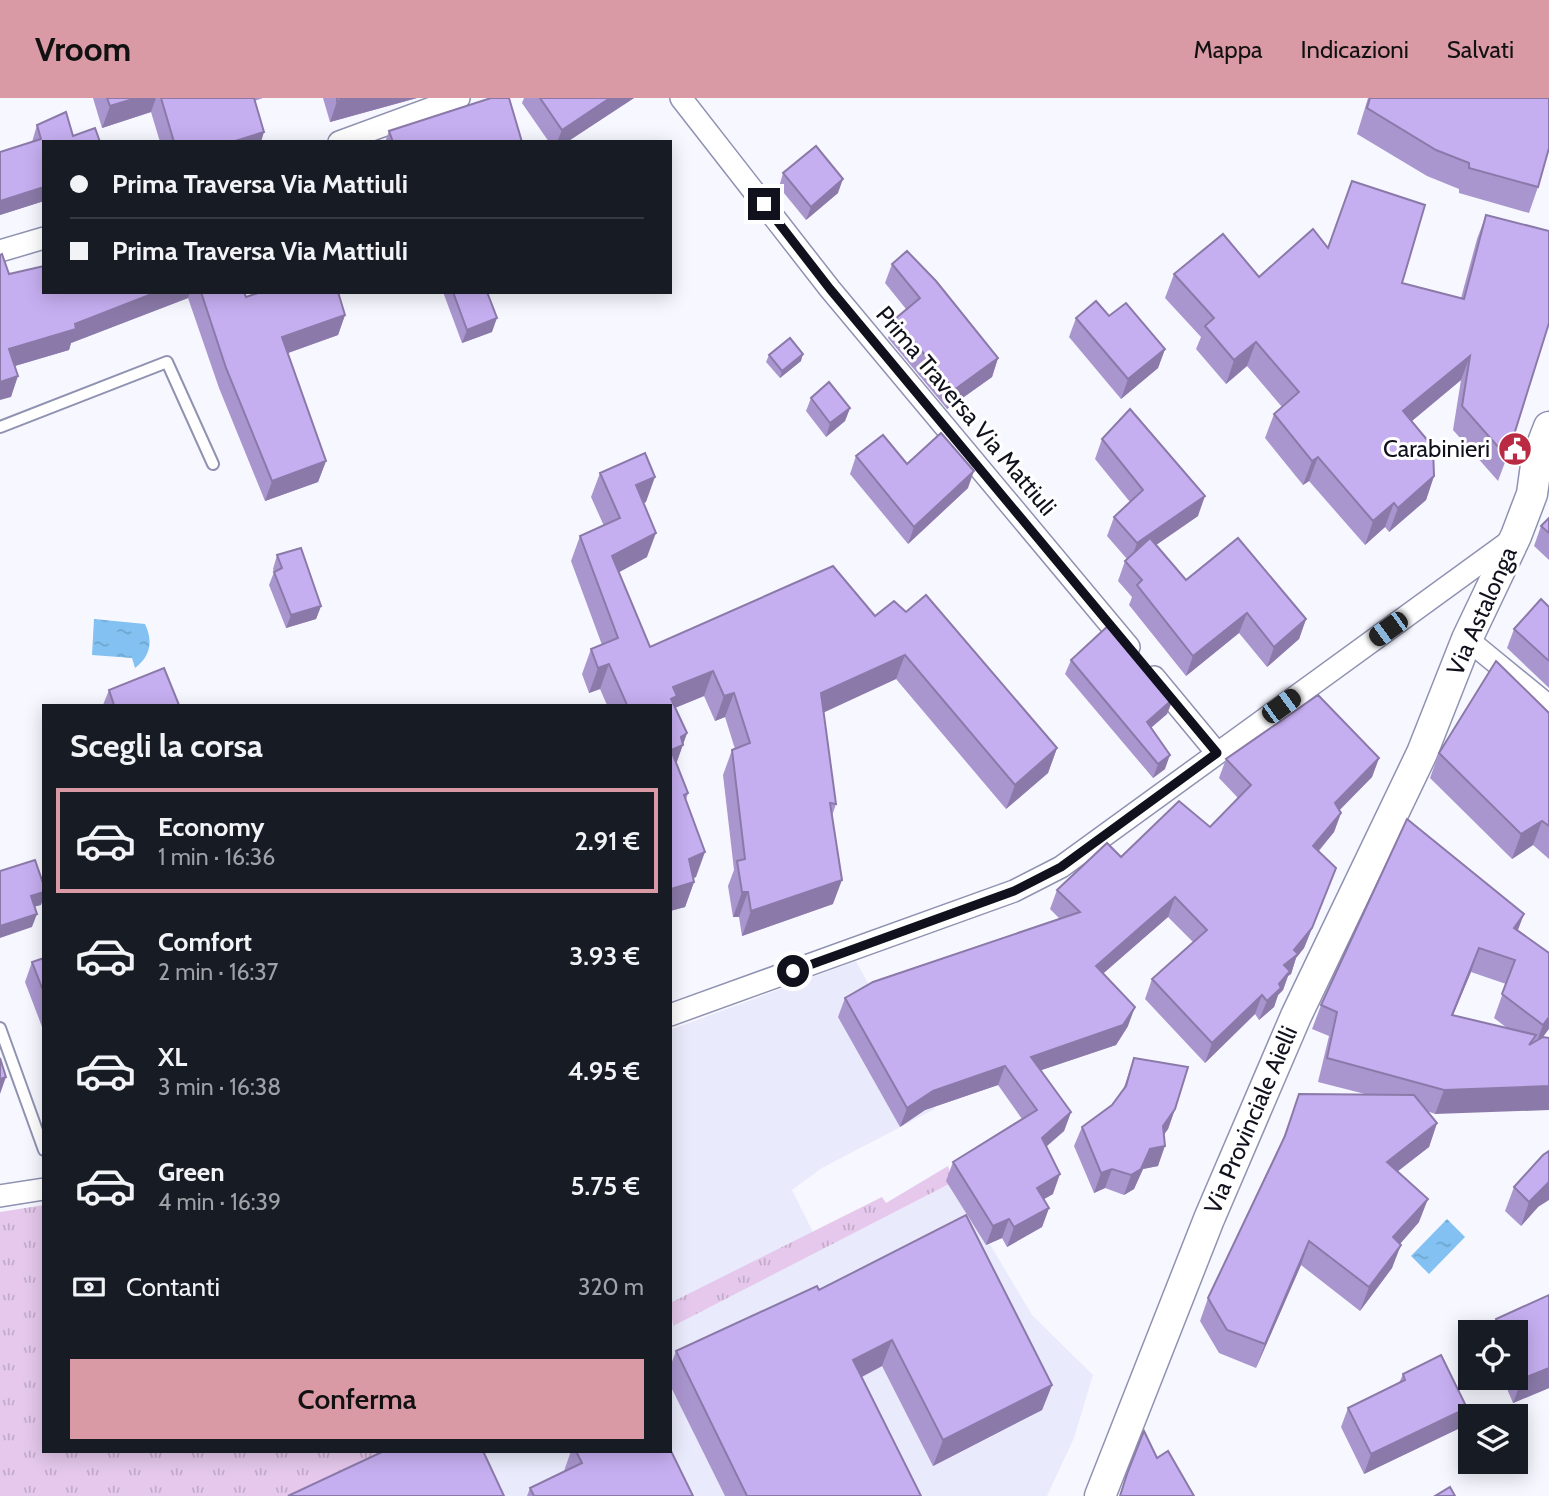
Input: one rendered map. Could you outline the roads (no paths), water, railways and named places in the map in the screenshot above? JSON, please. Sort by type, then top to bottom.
[{"type":"street","points":[[344,140],[458,98]]},
{"type":"street","name":"Prima Traversa Via Mattiuli","points":[[681,98],[830,289],[1217,753]]},
{"type":"street","points":[[0,251],[42,239]]},
{"type":"street","name":"Via Astalonga","points":[[1422,753],[1467,639],[1541,484],[1537,458],[1549,427]]},
{"type":"street","points":[[672,1014],[1014,891],[1061,867],[1517,536]]},
{"type":"street","points":[[1467,639],[1549,706]]},
{"type":"street","name":"Via Provinciale Aielli","points":[[1100,1493],[1209,1219],[1285,1042],[1422,753]]},
{"type":"street","points":[[0,1196],[42,1189]]},
{"type":"lane","points":[[0,427],[167,362],[213,464]]},
{"type":"lane","points":[[0,1028],[42,1144]]},
{"type":"water","points":[[94,619],[145,624],[149,648],[135,668],[132,658],[92,655]]},
{"type":"water","points":[[1447,1219],[1465,1237],[1429,1274],[1411,1256]]},
{"type":"place","name":"Carabinieri","points":[[1515,449]]}]
